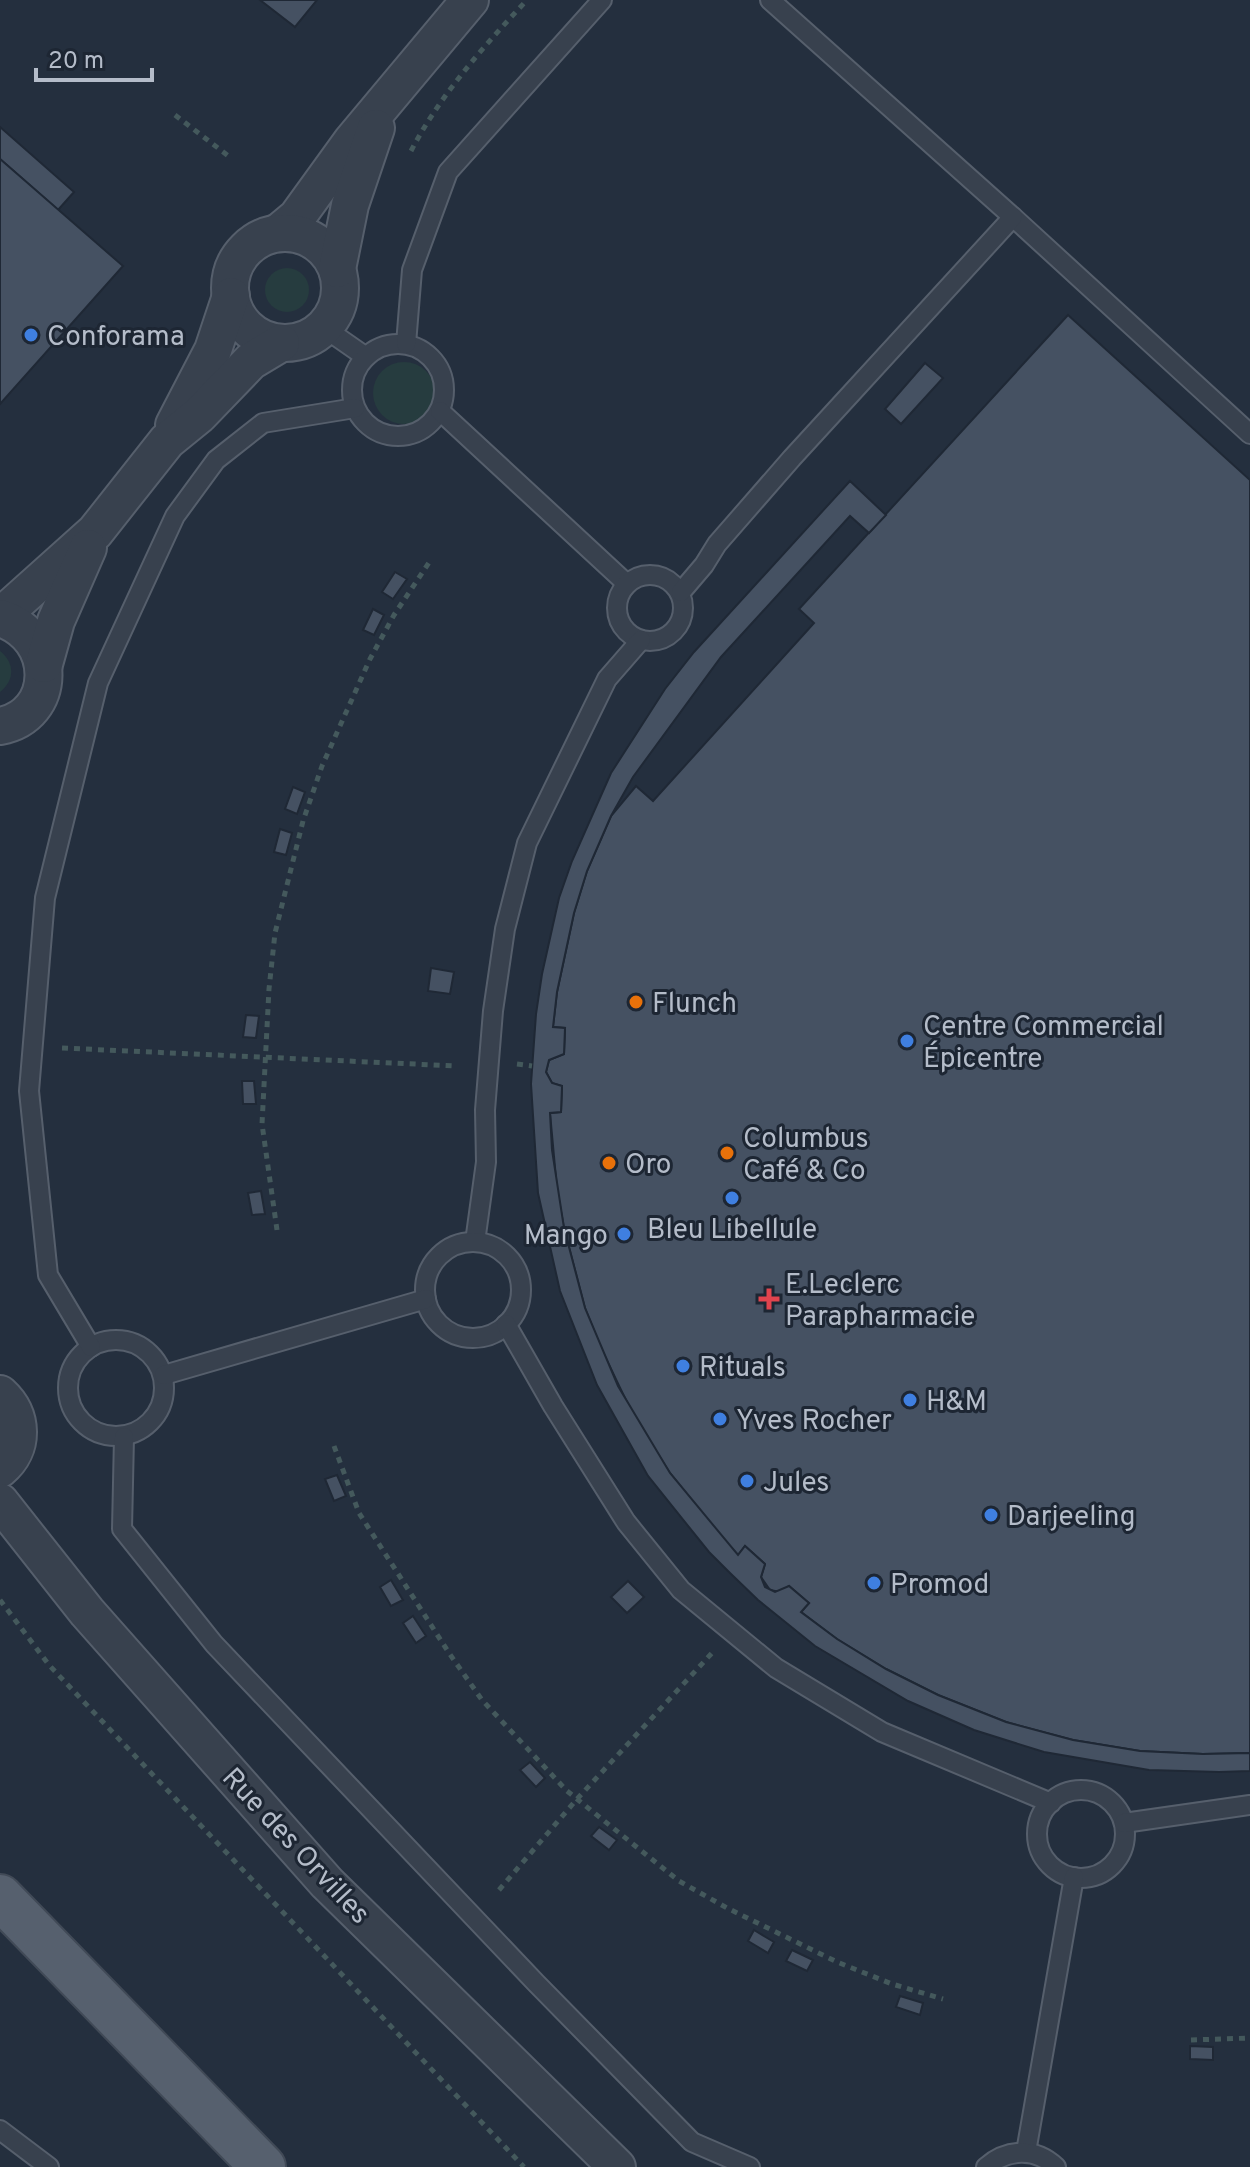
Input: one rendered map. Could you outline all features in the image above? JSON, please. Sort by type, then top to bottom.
[{"type":"main road","points":[[0,1897],[263,2167]]},
{"type":"street","points":[[279,232],[298,234],[315,241],[329,254],[337,269],[340,290],[336,307],[323,327],[299,341],[281,343],[250,331],[238,317],[229,283],[234,264],[245,249],[261,238],[279,232],[297,217],[352,141],[470,0]]},
{"type":"street","points":[[337,269],[356,183],[385,104]]},
{"type":"street","points":[[167,441],[213,350],[231,296]]},
{"type":"street","points":[[44,664],[33,639],[12,622],[0,618],[95,532],[167,441],[193,421],[251,361],[281,343]]},
{"type":"street","points":[[2,728],[20,718],[39,694],[56,621],[95,532]]},
{"type":"street","points":[[0,1394],[13,1408],[19,1437],[14,1452],[0,1469]]},
{"type":"street","name":"Rue des Orvilles","points":[[0,1502],[87,1612],[327,1883],[617,2167]]},
{"type":"lane","points":[[406,344],[412,270],[448,172],[602,0]]},
{"type":"lane","points":[[770,0],[1250,434]]},
{"type":"lane","points":[[681,592],[717,544],[792,458],[1013,217]]},
{"type":"lane","points":[[323,327],[366,357]]},
{"type":"lane","points":[[406,344],[431,357],[440,369],[444,397],[440,411],[431,424],[404,436],[389,436],[363,421],[355,408],[352,381],[366,357],[378,348],[406,344]]},
{"type":"lane","points":[[91,1347],[48,1275],[29,1091],[45,898],[98,683],[175,516],[216,460],[263,423],[355,408]]},
{"type":"lane","points":[[440,411],[627,584]]},
{"type":"lane","points":[[645,574],[656,575],[674,584],[681,592],[683,614],[673,633],[663,639],[641,640],[623,627],[617,605],[627,584],[645,574]]},
{"type":"lane","points":[[475,1242],[486,1162],[485,1110],[493,1011],[505,929],[527,843],[607,679],[641,640]]},
{"type":"lane","points":[[475,1242],[490,1245],[504,1253],[514,1265],[520,1280],[520,1296],[516,1311],[506,1324],[481,1337],[466,1337],[439,1325],[426,1299],[425,1285],[436,1258],[447,1249],[475,1242]]},
{"type":"lane","points":[[164,1375],[426,1299]]},
{"type":"lane","points":[[506,1324],[626,1522],[681,1590],[776,1668],[882,1732],[1051,1803]]},
{"type":"lane","points":[[120,1340],[147,1350],[158,1361],[164,1375],[165,1392],[161,1408],[152,1422],[124,1437],[109,1437],[95,1432],[74,1412],[69,1399],[71,1369],[79,1357],[104,1341],[120,1340]]},
{"type":"lane","points":[[124,1437],[122,1529],[214,1644],[536,1983],[692,2142],[750,2167]]},
{"type":"lane","points":[[1073,1790],[1087,1790],[1111,1801],[1124,1823],[1122,1851],[1114,1864],[1102,1873],[1088,1877],[1061,1873],[1050,1865],[1038,1840],[1042,1813],[1051,1803],[1073,1790]]},
{"type":"lane","points":[[1124,1823],[1250,1805]]},
{"type":"lane","points":[[1026,2152],[1074,1877]]},
{"type":"lane","points":[[0,2130],[49,2167]]},
{"type":"lane","points":[[986,2167],[1010,2153],[1026,2152],[1041,2156],[1056,2167]]},
{"type":"path","points":[[404,163],[423,127],[452,88],[527,0]]},
{"type":"path","points":[[175,115],[231,158]]},
{"type":"path","points":[[277,1230],[262,1124],[275,933],[303,821],[328,753],[370,659],[394,615],[430,561]]},
{"type":"path","points":[[57,1048],[457,1066]]},
{"type":"path","points":[[334,1446],[359,1513],[457,1665],[515,1738],[577,1799],[679,1881],[727,1908],[837,1962],[892,1984],[943,1999]]},
{"type":"path","points":[[0,1600],[49,1665],[524,2167]]},
{"type":"path","points":[[499,1890],[577,1799],[732,1632]]},
{"type":"path","points":[[1191,2040],[1250,2038]]},
{"type":"green space","points":[[287,268],[303,274],[309,290],[303,306],[287,312],[271,306],[265,290],[271,274]]},
{"type":"green space","points":[[404,362],[426,371],[435,393],[426,415],[404,424],[382,415],[373,393],[382,371]]},
{"type":"green space","points":[[0,651],[11,666],[11,677],[0,692]]},
{"type":"building","points":[[260,0],[317,0],[295,27]]},
{"type":"building","points":[[0,127],[74,192],[58,210],[0,159]]},
{"type":"building","name":"Conforama","points":[[0,159],[123,266],[0,404]]},
{"type":"building","name":"Centre Commercial Épicentre","points":[[1068,315],[1250,480],[1250,1753],[1140,1751],[1073,1740],[1006,1722],[938,1695],[886,1669],[837,1639],[801,1612],[809,1603],[789,1586],[780,1592],[770,1590],[761,1577],[765,1564],[745,1546],[738,1555],[721,1537],[670,1473],[634,1417],[585,1308],[557,1189],[550,1113],[561,1112],[562,1086],[552,1083],[546,1072],[549,1060],[564,1054],[565,1028],[553,1027],[557,992],[574,913],[587,871],[611,816],[636,786],[653,801],[814,623],[799,609]]},
{"type":"building","points":[[925,363],[943,378],[901,424],[885,409]]},
{"type":"building","points":[[850,481],[886,515],[869,533],[850,516],[721,657],[633,777],[611,816],[587,871],[574,913],[557,992],[553,1027],[565,1028],[564,1054],[549,1060],[546,1072],[552,1083],[562,1086],[561,1112],[550,1113],[552,1150],[564,1228],[585,1308],[618,1386],[670,1473],[738,1555],[745,1546],[765,1564],[761,1577],[765,1587],[775,1592],[789,1586],[809,1603],[801,1612],[837,1639],[886,1669],[938,1695],[1006,1722],[1073,1740],[1140,1751],[1250,1753],[1250,1771],[1149,1770],[1044,1752],[974,1730],[908,1701],[815,1646],[758,1600],[709,1552],[648,1476],[597,1385],[560,1291],[538,1193],[531,1084],[542,974],[559,898],[572,861],[611,773],[665,689],[694,652]]},
{"type":"building","points":[[395,572],[407,579],[393,599],[382,592]]},
{"type":"building","points":[[373,609],[384,615],[374,635],[363,630]]},
{"type":"building","points":[[293,787],[305,792],[297,814],[285,809]]},
{"type":"building","points":[[280,829],[292,833],[286,855],[274,852]]},
{"type":"building","points":[[431,968],[454,972],[450,994],[428,991]]},
{"type":"building","points":[[246,1015],[259,1016],[256,1038],[243,1037]]},
{"type":"building","points":[[242,1081],[254,1081],[256,1104],[243,1104]]},
{"type":"building","points":[[261,1191],[265,1214],[252,1215],[248,1193]]},
{"type":"building","points":[[337,1475],[346,1496],[334,1501],[325,1479]]},
{"type":"building","points":[[391,1580],[403,1600],[391,1606],[380,1587]]},
{"type":"building","points":[[628,1581],[644,1597],[627,1613],[611,1597]]},
{"type":"building","points":[[413,1616],[426,1636],[416,1643],[403,1623]]},
{"type":"building","points":[[530,1762],[545,1778],[536,1787],[520,1770]]},
{"type":"building","points":[[599,1827],[617,1840],[609,1850],[591,1836]]},
{"type":"building","points":[[754,1930],[774,1942],[768,1953],[748,1941]]},
{"type":"building","points":[[792,1950],[813,1960],[807,1971],[786,1961]]},
{"type":"building","points":[[900,1996],[923,2003],[920,2015],[896,2007]]},
{"type":"building","points":[[1190,2046],[1213,2047],[1213,2060],[1190,2059]]},
{"type":"place","name":"Conforama","points":[[31,335]]},
{"type":"place","name":"Flunch","points":[[636,1002]]},
{"type":"place","name":"Centre Commercial Épicentre","points":[[907,1041]]},
{"type":"place","name":"Columbus Café & Co","points":[[727,1153]]},
{"type":"place","name":"Oro","points":[[609,1163]]},
{"type":"place","name":"Bleu Libellule","points":[[732,1198]]},
{"type":"place","name":"Mango","points":[[624,1234]]},
{"type":"place","name":"E.Leclerc Parapharmacie","points":[[769,1299]]},
{"type":"place","name":"Rituals","points":[[683,1366]]},
{"type":"place","name":"H&M","points":[[910,1400]]},
{"type":"place","name":"Yves Rocher","points":[[720,1419]]},
{"type":"place","name":"Jules","points":[[747,1481]]},
{"type":"place","name":"Darjeeling","points":[[991,1515]]},
{"type":"place","name":"Promod","points":[[874,1583]]}]
